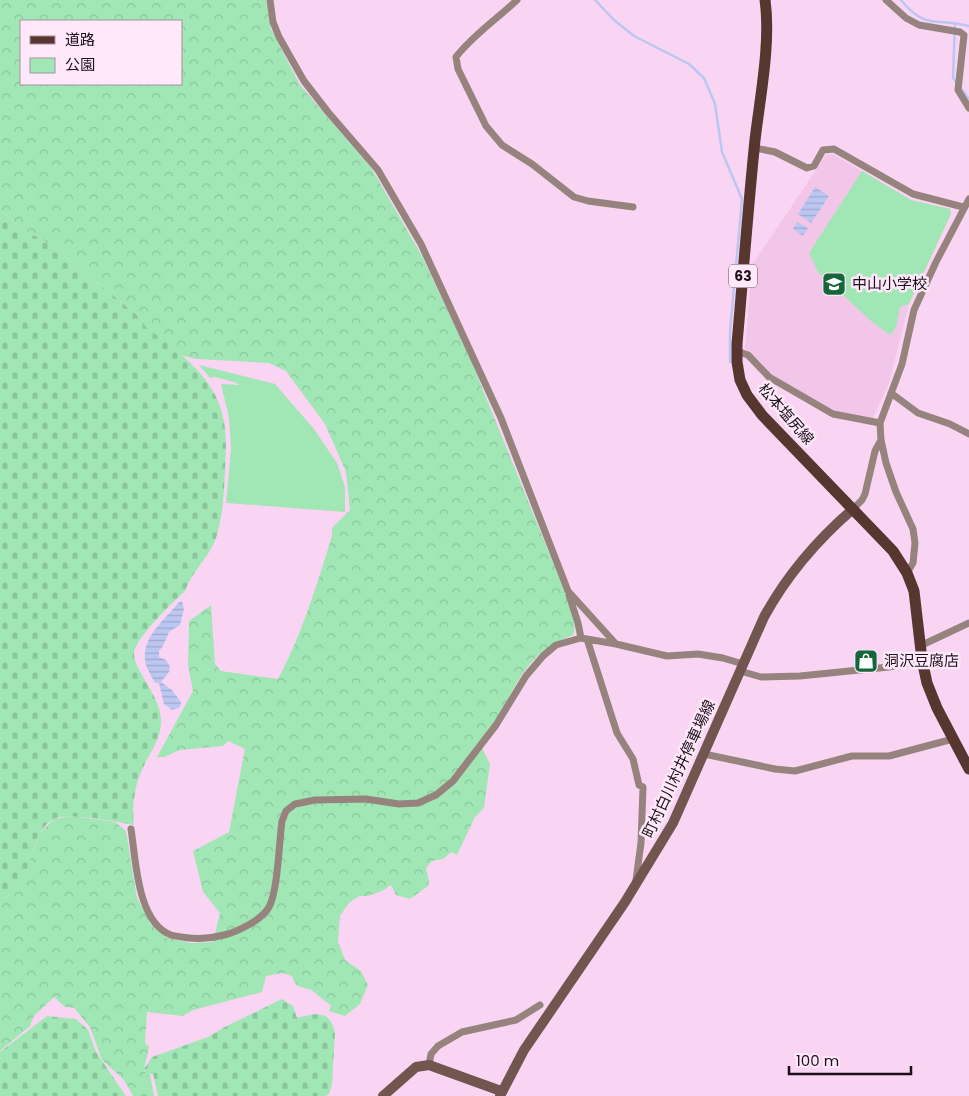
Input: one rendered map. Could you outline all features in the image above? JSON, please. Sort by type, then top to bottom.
[{"type":"main road","name":"松本塩尻線","points":[[765,0],[765,51],[737,351],[740,380],[747,395],[762,415],[893,551],[907,574],[915,597],[920,646],[927,682],[953,739],[969,768]]},
{"type":"main road","name":"町村白川村井停車場線","points":[[501,1094],[524,1050],[636,884],[673,823],[764,617],[778,592],[802,559],[853,509]]},
{"type":"main road","points":[[383,1096],[416,1067],[429,1065],[501,1094]]},
{"type":"street","points":[[270,0],[279,37],[304,81],[378,170],[421,244],[501,418],[568,591],[617,733],[633,759],[639,785],[644,787],[641,843],[636,884]]},
{"type":"street","points":[[517,0],[466,45],[456,57],[458,69],[486,126],[502,144],[532,164],[574,197],[588,201],[633,207]]},
{"type":"street","points":[[886,0],[906,18],[919,25],[960,32],[964,36],[958,90],[969,108]]},
{"type":"street","points":[[755,148],[775,152],[807,168],[814,166],[823,150],[834,149],[912,194],[964,207]]},
{"type":"street","points":[[907,574],[913,563],[914,543],[912,529],[896,492],[881,440],[880,423],[902,364],[914,310],[969,199]]},
{"type":"street","points":[[737,351],[748,355],[769,377],[833,414],[880,423]]},
{"type":"street","points":[[891,393],[918,413],[950,424],[969,434]]},
{"type":"street","points":[[853,509],[862,500],[875,451],[881,440]]},
{"type":"street","points":[[568,591],[616,644]]},
{"type":"street","points":[[920,646],[969,624]]},
{"type":"street","points":[[131,829],[142,900],[155,923],[170,935],[200,939],[219,937],[233,933],[252,923],[268,908],[275,889],[282,820],[286,811],[296,804],[315,800],[366,799],[398,804],[418,802],[436,795],[453,781],[496,725],[526,676],[543,656],[556,645],[584,638],[667,656],[698,654],[723,658],[761,677],[800,676],[889,667],[922,660]]},
{"type":"street","points":[[704,754],[775,769],[795,771],[852,756],[889,756],[953,739]]},
{"type":"street","points":[[429,1065],[431,1054],[438,1046],[462,1032],[516,1020],[540,1005]]},
{"type":"shaded area","name":"中山小学校","points":[[833,154],[911,200],[950,209],[951,214],[909,304],[889,383],[872,420],[836,412],[770,374],[745,348],[752,265],[826,155]]},
{"type":"green space","points":[[0,0],[266,0],[271,29],[300,85],[372,169],[422,256],[472,363],[570,604],[575,624],[573,635],[545,650],[527,668],[498,716],[479,742],[490,764],[484,808],[475,817],[457,855],[451,852],[443,859],[432,861],[426,868],[429,881],[428,886],[410,899],[396,895],[391,885],[382,891],[368,896],[359,896],[349,903],[340,916],[338,941],[345,960],[361,971],[368,985],[360,1004],[345,1016],[329,1011],[331,1005],[311,990],[296,984],[292,976],[283,973],[266,976],[262,992],[193,1010],[183,1016],[147,1012],[145,1043],[149,1047],[144,1069],[146,1075],[150,1074],[154,1096],[133,1096],[124,1080],[102,1060],[90,1027],[74,1008],[65,1007],[54,997],[34,1016],[30,1026],[0,1051],[0,900],[10,895],[19,887],[40,833],[54,819],[73,816],[115,822],[126,831],[137,898],[151,924],[167,938],[192,943],[213,942],[220,913],[203,892],[193,851],[229,832],[245,749],[228,741],[223,746],[180,750],[164,757],[157,757],[193,691],[188,665],[189,621],[211,605],[215,664],[221,671],[278,679],[287,662],[308,609],[332,536],[332,528],[350,510],[346,472],[325,424],[286,371],[269,363],[197,359],[183,356],[145,326],[143,320],[76,265],[41,238],[30,234],[0,210]]},
{"type":"green space","points":[[862,171],[911,200],[950,209],[951,214],[909,304],[900,307],[896,327],[890,335],[871,321],[818,272],[809,253]]},
{"type":"green space","points":[[0,210],[30,234],[41,238],[76,265],[143,320],[145,326],[193,365],[212,389],[219,402],[226,443],[223,504],[213,545],[185,591],[148,629],[134,652],[137,666],[156,701],[161,719],[161,727],[135,791],[133,805],[134,825],[81,817],[54,819],[41,832],[19,887],[10,895],[0,900]]},
{"type":"green space","points":[[199,365],[275,384],[314,429],[337,463],[345,487],[345,512],[226,503],[231,449],[229,418],[221,384],[239,385],[215,377],[210,378]]},
{"type":"green space","points":[[282,999],[293,1006],[297,1018],[316,1014],[326,1016],[333,1025],[335,1033],[332,1084],[329,1094],[325,1096],[158,1096],[153,1074],[146,1075],[144,1069],[152,1057],[208,1037]]},
{"type":"green space","points":[[47,1016],[76,1019],[88,1030],[96,1052],[126,1096],[0,1096],[0,1052]]},
{"type":"water","points":[[815,187],[829,196],[811,223],[798,214]]},
{"type":"water","points":[[797,222],[808,228],[803,236],[793,229]]},
{"type":"water","points":[[182,601],[184,609],[180,625],[169,632],[159,651],[159,657],[166,660],[170,667],[169,672],[161,682],[172,690],[181,702],[180,707],[172,710],[164,704],[159,683],[155,683],[149,672],[145,655],[146,646],[155,630],[179,602]]},
{"type":"waterway","points":[[595,0],[614,20],[634,36],[689,64],[704,78],[715,104],[722,152],[742,199],[730,332],[730,362]]},
{"type":"waterway","points":[[901,0],[910,10],[925,19],[969,26]]},
{"type":"waterway","points":[[955,23],[953,78],[956,82]]},
{"type":"waterway","points":[[960,87],[969,99]]},
{"type":"place","name":"中山小学校","points":[[834,284]]},
{"type":"place","name":"洞沢豆腐店","points":[[866,661]]}]
